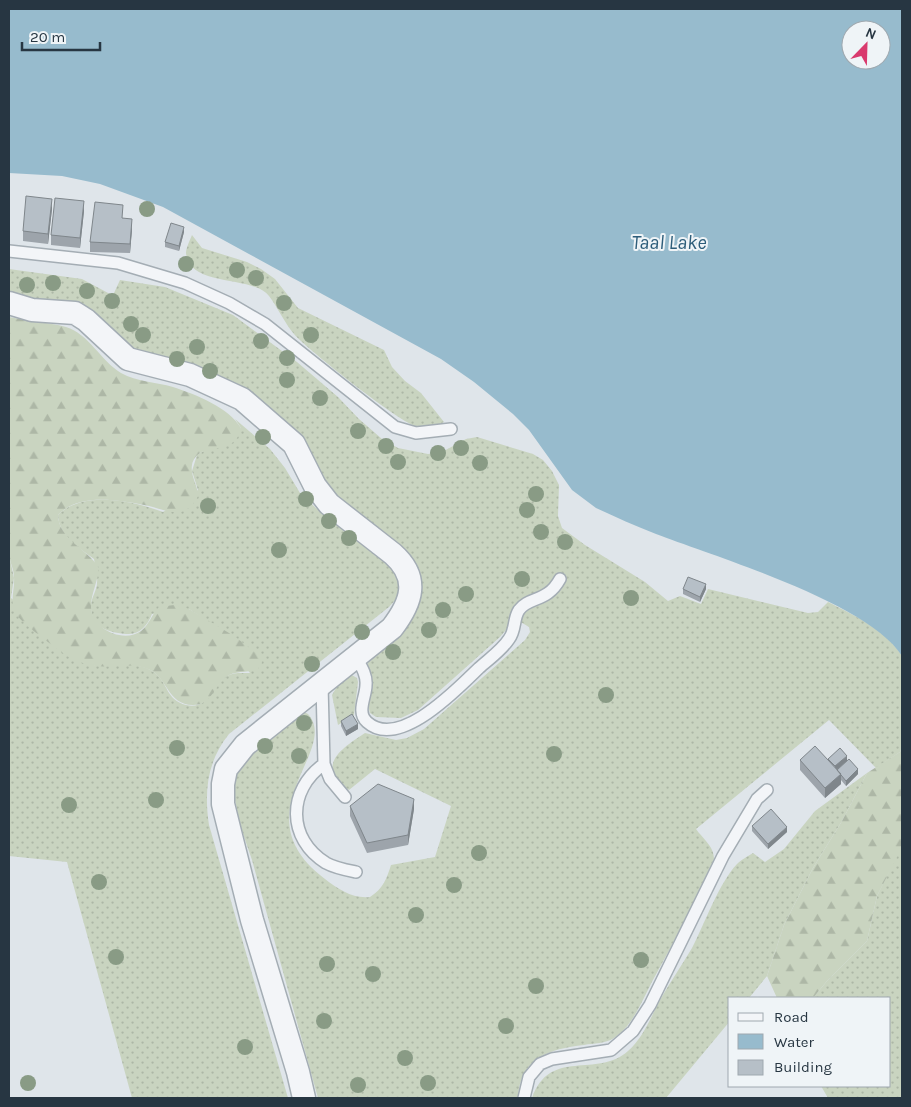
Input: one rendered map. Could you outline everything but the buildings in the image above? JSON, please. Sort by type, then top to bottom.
[{"type":"street","points":[[9,303],[32,310],[79,315],[128,359],[190,375],[234,394],[252,407],[294,444],[321,495],[402,562],[410,575],[410,592],[400,619],[392,628],[237,753],[226,769],[223,784],[224,811],[304,1098]]},
{"type":"lane","points":[[9,251],[118,263],[185,283],[229,303],[265,324],[395,427],[416,433],[451,429]]},
{"type":"lane","points":[[356,657],[366,679],[362,712],[367,722],[376,727],[404,726],[423,717],[448,697],[509,640],[516,626],[519,611],[525,605],[551,592],[560,578]]},
{"type":"lane","points":[[322,683],[324,764],[330,778],[345,796]]},
{"type":"lane","points":[[324,764],[307,778],[300,794],[296,818],[306,844],[319,858],[336,867],[356,872]]},
{"type":"lane","points":[[524,1098],[529,1077],[540,1064],[552,1059],[611,1050],[633,1031],[650,1005],[691,926],[723,856],[750,809],[762,793],[767,790]]},
{"type":"green space","points":[[192,235],[202,248],[247,262],[261,269],[275,279],[298,308],[384,350],[392,367],[405,381],[421,393],[444,422],[435,426],[425,427],[418,427],[408,423],[335,370],[294,334],[269,296],[261,290],[250,285],[198,272],[190,264],[186,253]]},
{"type":"green space","points":[[9,269],[82,279],[110,294],[114,293],[120,280],[165,287],[233,315],[297,362],[338,397],[382,439],[398,448],[428,454],[442,452],[466,439],[477,437],[533,454],[543,460],[552,471],[559,485],[558,516],[562,528],[585,545],[645,582],[668,601],[680,596],[701,604],[708,589],[808,613],[818,612],[828,602],[849,613],[869,624],[887,638],[902,656],[902,747],[900,752],[876,768],[829,720],[696,829],[710,846],[714,859],[678,934],[633,1019],[621,1033],[611,1040],[559,1049],[539,1058],[524,1073],[518,1098],[318,1098],[252,860],[240,825],[233,790],[234,779],[243,758],[304,712],[308,714],[315,729],[312,746],[296,786],[290,808],[290,831],[301,855],[325,879],[340,890],[352,895],[370,897],[384,883],[391,865],[435,857],[451,806],[375,769],[349,790],[339,781],[334,773],[333,765],[335,758],[348,745],[365,733],[396,740],[407,738],[424,729],[525,640],[530,632],[529,627],[519,621],[511,624],[500,637],[418,710],[401,718],[376,717],[370,713],[368,705],[368,663],[420,582],[420,571],[408,553],[334,495],[324,481],[308,448],[152,358],[28,300],[9,294]]},
{"type":"green space","points":[[9,317],[59,325],[74,330],[121,373],[140,380],[173,387],[202,398],[228,414],[241,428],[237,438],[231,443],[224,447],[202,452],[196,457],[192,469],[198,496],[193,504],[181,512],[167,511],[133,503],[99,500],[76,503],[58,515],[63,531],[99,568],[92,597],[92,614],[96,621],[109,632],[125,636],[134,635],[144,629],[159,607],[174,605],[189,609],[234,636],[259,655],[262,662],[258,669],[237,672],[226,677],[204,702],[193,705],[184,704],[173,696],[155,673],[142,667],[95,666],[75,660],[25,624],[16,614],[13,600],[14,574],[9,555]]},
{"type":"green space","points":[[235,419],[270,449],[285,468],[300,493],[316,508],[375,550],[401,575],[398,597],[389,607],[229,734],[216,755],[209,777],[207,801],[209,825],[288,1098],[132,1098],[67,862],[9,856],[9,555],[14,578],[11,598],[95,666],[134,665],[149,669],[159,677],[179,703],[194,706],[201,704],[227,676],[235,673],[250,673],[207,621],[189,609],[152,614],[142,629],[131,634],[113,632],[97,624],[91,606],[97,586],[94,559],[70,540],[62,529],[58,515],[68,507],[94,500],[137,504],[163,512],[198,490],[192,471],[197,455],[241,428]]},
{"type":"green space","points":[[350,674],[357,678],[358,682],[354,715],[338,725],[332,695],[339,683]]},
{"type":"green space","points":[[902,747],[902,847],[877,896],[867,941],[814,997],[777,997],[767,976],[784,925],[813,868],[842,821],[867,773],[900,752]]},
{"type":"green space","points":[[867,773],[842,821],[813,868],[784,925],[767,976],[750,997],[728,997],[728,1023],[666,1098],[532,1098],[540,1082],[550,1073],[562,1068],[602,1063],[616,1059],[633,1046],[692,948],[730,872],[737,864],[753,853],[765,862],[784,849],[815,811]]},
{"type":"green space","points":[[901,847],[902,1098],[828,1098],[822,1087],[891,1087],[891,997],[814,997],[867,941],[877,896]]},
{"type":"water","name":"Taal Lake","points":[[9,9],[902,9],[902,656],[884,636],[858,618],[825,600],[752,569],[648,531],[596,508],[572,490],[529,430],[513,414],[474,382],[441,359],[163,207],[100,184],[62,176],[9,173]]}]
